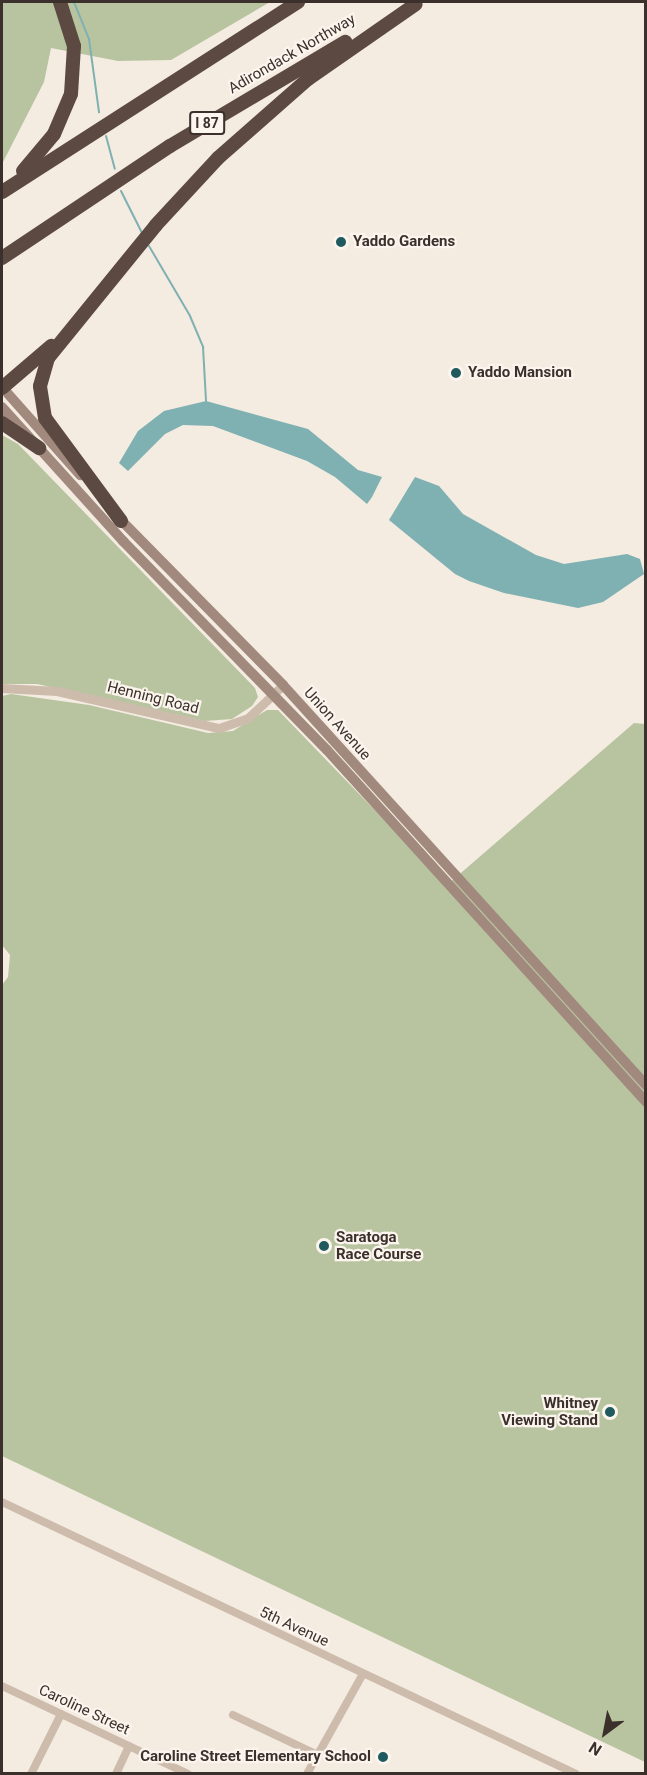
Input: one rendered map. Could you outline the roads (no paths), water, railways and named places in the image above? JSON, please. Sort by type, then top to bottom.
[{"type":"highway","points":[[2,192],[50,141],[68,105],[75,59],[71,30],[60,2]]},
{"type":"highway","points":[[2,192],[298,2]]},
{"type":"highway","points":[[121,521],[98,486],[50,429],[41,406],[40,386],[45,366],[74,324],[218,158],[308,79],[418,3]]},
{"type":"highway","name":"Adirondack Northway","points":[[2,258],[189,134],[418,3]]},
{"type":"highway","points":[[2,388],[74,324]]},
{"type":"highway","points":[[2,423],[39,448]]},
{"type":"main road","name":"Union Avenue","points":[[2,388],[121,521],[283,685],[645,1085]]},
{"type":"main road","name":"Union Avenue","points":[[2,407],[123,541],[273,694],[645,1102]]},
{"type":"street","name":"Henning Road","points":[[2,688],[57,691],[219,728],[248,718],[283,685]]},
{"type":"street","name":"5th Avenue","points":[[2,1502],[576,1773]]},
{"type":"street","points":[[307,1773],[363,1674]]},
{"type":"street","name":"Caroline Street","points":[[2,1686],[188,1773]]},
{"type":"street","points":[[31,1773],[61,1714]]},
{"type":"street","points":[[233,1715],[318,1755]]},
{"type":"street","points":[[116,1773],[129,1746]]},
{"type":"water","points":[[206,401],[308,429],[358,470],[382,477],[372,497],[367,504],[335,477],[307,461],[213,426],[183,425],[165,434],[128,471],[119,463],[138,431],[164,411]]},
{"type":"water","points":[[415,477],[439,486],[463,514],[536,555],[564,564],[627,554],[640,559],[644,574],[603,602],[578,608],[504,593],[469,581],[455,574],[389,520]]},
{"type":"waterway","points":[[74,2],[89,39],[99,112]]},
{"type":"waterway","points":[[106,136],[115,169]]},
{"type":"waterway","points":[[121,191],[142,233]]},
{"type":"waterway","points":[[149,246],[190,316],[203,347],[206,401]]},
{"type":"place","name":"Yaddo Gardens","points":[[341,242]]},
{"type":"place","name":"Yaddo Mansion","points":[[456,373]]},
{"type":"place","name":"Saratoga Race Course","points":[[324,1246]]},
{"type":"place","name":"Whitney Viewing Stand","points":[[610,1412]]},
{"type":"place","name":"Caroline Street Elementary School","points":[[383,1757]]}]
